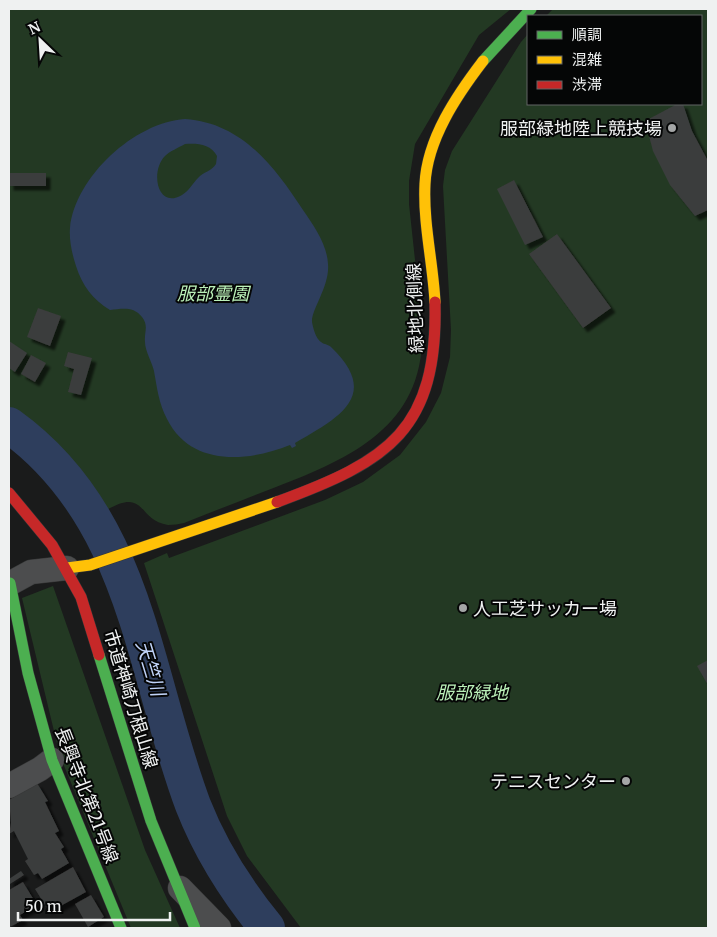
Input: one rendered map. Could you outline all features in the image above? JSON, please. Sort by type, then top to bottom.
[{"type":"street","name":"緑地北側線","points":[[66,568],[90,565],[241,515],[343,476],[381,452],[409,422],[427,390],[437,344],[436,311],[425,201],[428,166],[449,115],[478,68],[500,40],[531,9]]},
{"type":"street","name":"市道神崎刀根山線","points":[[9,493],[43,533],[66,568],[88,616],[151,821],[195,928]]},
{"type":"street","points":[[10,583],[31,572],[66,568]]},
{"type":"street","name":"長興寺北第21号線","points":[[10,583],[28,673],[52,760],[121,928]]},
{"type":"street","points":[[9,786],[40,770],[52,760]]},
{"type":"street","points":[[179,887],[219,928]]},
{"type":"green space","name":"服部霊園","points":[[9,9],[511,9],[479,35],[415,144],[409,181],[409,204],[422,325],[420,359],[412,388],[399,412],[380,432],[358,449],[305,475],[184,523],[168,525],[158,522],[134,503],[127,502],[103,512],[83,483],[49,444],[9,411]]},
{"type":"green space","name":"服部緑地","points":[[553,9],[708,9],[708,928],[301,928],[247,856],[227,816],[144,563],[167,553],[169,558],[325,500],[363,482],[400,455],[426,422],[441,393],[450,357],[451,330],[443,186],[445,170],[452,151],[527,35],[527,105],[702,105],[702,15],[547,15]]},
{"type":"green space","points":[[53,586],[145,850],[180,928],[131,928],[60,756],[22,598]]},
{"type":"water","points":[[185,119],[205,122],[240,138],[268,163],[280,178],[323,242],[328,272],[324,289],[312,317],[312,324],[319,341],[329,345],[346,364],[353,379],[353,392],[348,404],[339,415],[295,443],[296,446],[292,448],[290,445],[274,451],[239,457],[205,453],[190,446],[177,435],[162,408],[154,371],[145,345],[146,326],[144,320],[135,311],[123,309],[110,310],[98,302],[85,286],[78,273],[71,247],[70,228],[74,209],[83,190],[95,172],[128,141],[166,122]],"holes":[[[185,144],[199,144],[211,149],[217,156],[216,164],[200,176],[182,195],[173,198],[167,197],[158,187],[157,179],[160,163],[165,156]]]},
{"type":"building","points":[[675,105],[683,105],[692,131],[708,161],[708,210],[695,216],[670,185],[653,151],[645,121]]},
{"type":"building","points":[[9,173],[46,173],[46,186],[9,186]]},
{"type":"building","points":[[514,180],[543,237],[525,245],[497,189]]},
{"type":"building","points":[[557,234],[611,308],[583,328],[529,254]]},
{"type":"building","points":[[38,308],[61,316],[50,346],[27,337]]},
{"type":"building","points":[[9,341],[27,353],[15,372],[9,368]]},
{"type":"building","points":[[68,352],[92,358],[81,395],[68,392],[74,369],[64,366]]},
{"type":"building","points":[[31,355],[46,363],[35,382],[21,374]]},
{"type":"building","points":[[708,660],[708,685],[697,666]]},
{"type":"building","points":[[37,783],[48,801],[45,802],[59,831],[55,833],[64,847],[61,849],[69,863],[42,879],[38,873],[34,875],[25,861],[28,859],[14,831],[9,834],[11,823],[9,800]]},
{"type":"building","points":[[73,867],[86,892],[57,908],[56,906],[48,910],[35,889]]},
{"type":"building","points":[[21,871],[24,875],[10,884],[9,879]]},
{"type":"building","points":[[23,882],[37,905],[20,915],[23,920],[10,927],[9,890]]},
{"type":"building","points":[[91,895],[104,917],[88,927],[75,904]]},
{"type":"waterway","name":"天竺川","points":[[9,425],[52,462],[85,504],[110,550],[130,599],[176,753],[200,822],[225,869],[267,928]]},
{"type":"traffic: fast","points":[[483,61],[531,9]]},
{"type":"traffic: fast","points":[[10,583],[28,673],[52,760],[121,928]]},
{"type":"traffic: fast","points":[[99,655],[151,821],[195,928]]},
{"type":"traffic: slow","points":[[435,302],[425,213],[427,167],[437,134],[445,118],[463,88],[483,61]]},
{"type":"traffic: slow","points":[[67,568],[90,565],[277,502]]},
{"type":"traffic: jam","points":[[277,502],[316,487],[349,471],[377,454],[399,435],[416,411],[427,381],[434,346],[435,302]]},
{"type":"traffic: jam","points":[[9,493],[52,545],[81,597],[99,655]]},
{"type":"place","name":"服部緑地陸上競技場","points":[[672,128]]},
{"type":"place","name":"人工芝サッカー場","points":[[463,608]]},
{"type":"place","name":"テニスセンター","points":[[626,781]]}]
